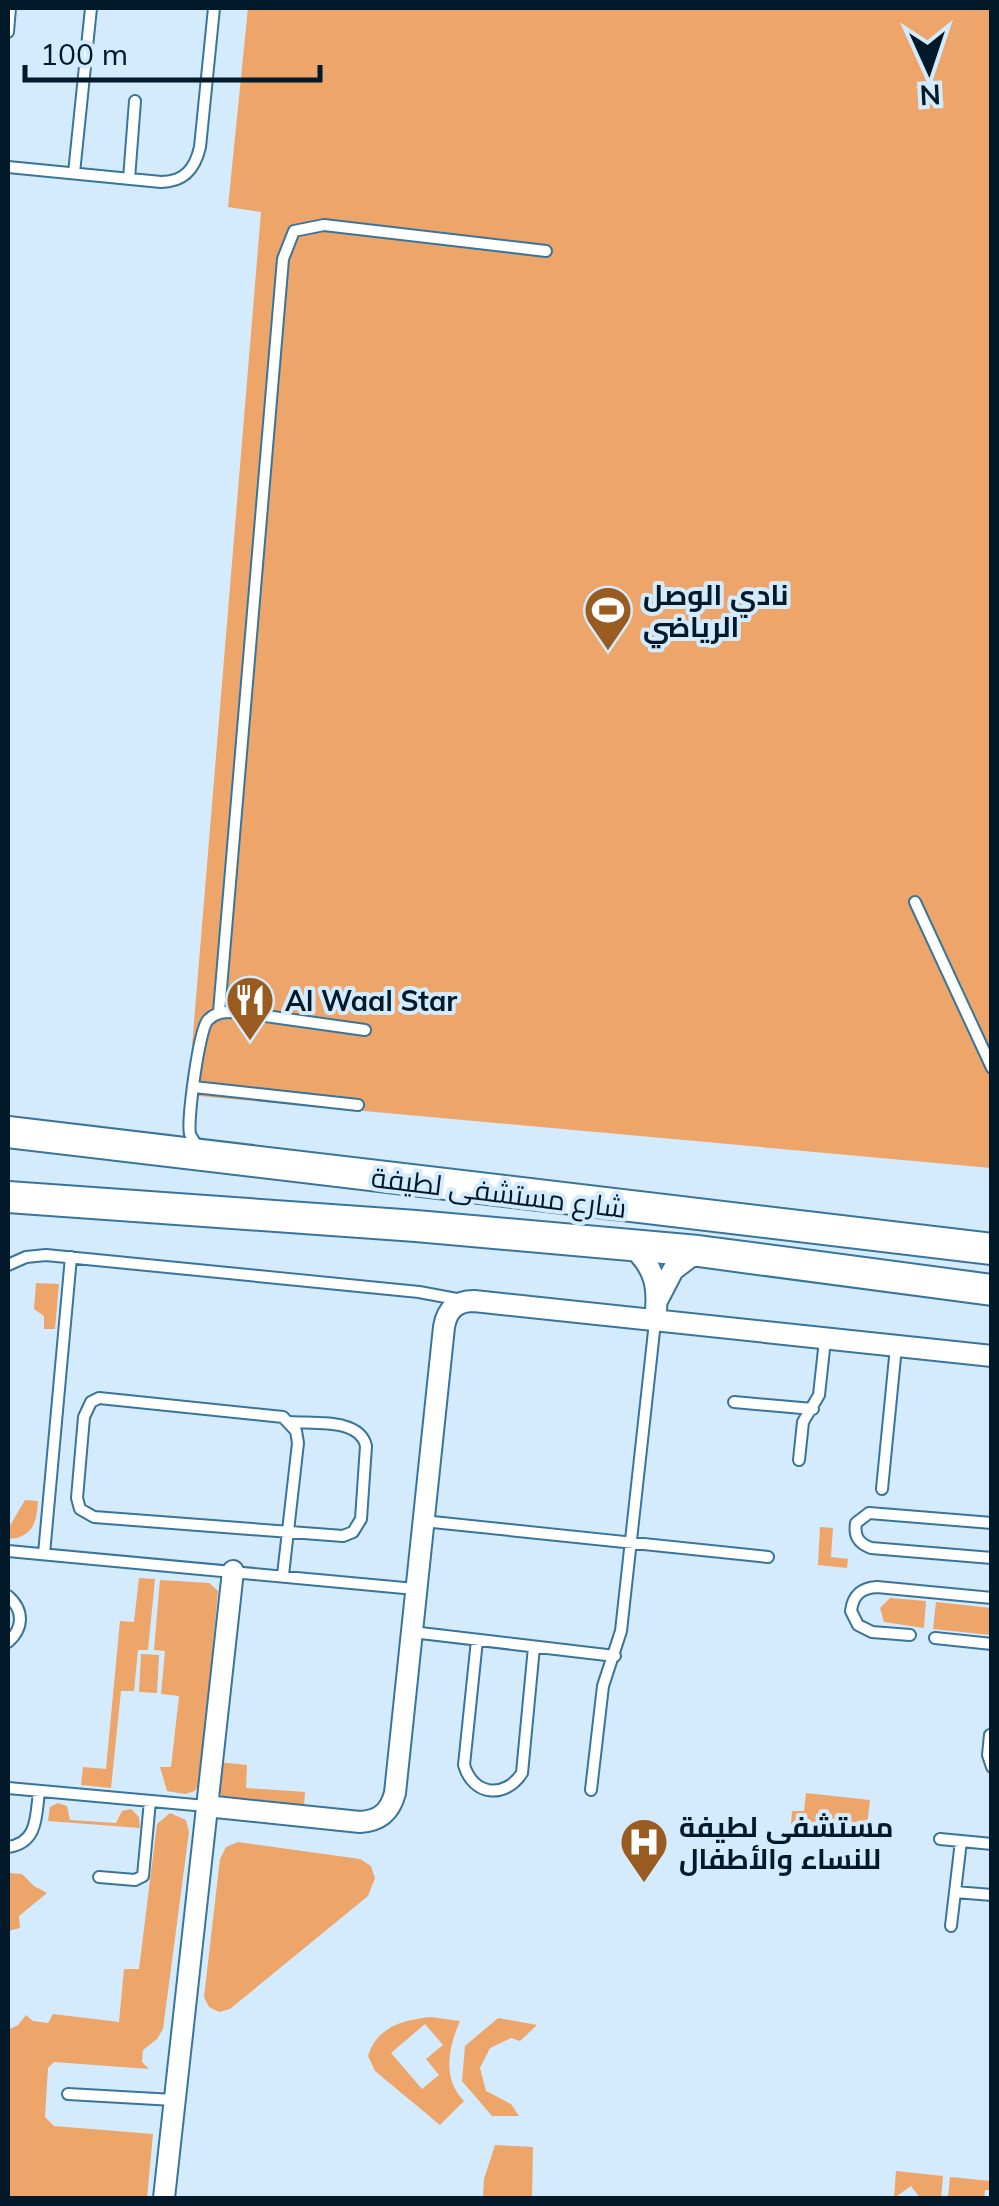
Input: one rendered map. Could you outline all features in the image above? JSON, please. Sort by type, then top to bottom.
[{"type":"main road","name":"شارع مستشفى لطيفة","points":[[8,1132],[188,1145],[303,1169],[992,1248]]},
{"type":"main road","points":[[8,1151],[105,1142]]},
{"type":"main road","name":"شارع مستشفى لطيفة","points":[[8,1197],[698,1251],[992,1290]]},
{"type":"street","points":[[630,1245],[654,1274],[656,1312]]},
{"type":"street","points":[[656,1312],[673,1270],[698,1251]]},
{"type":"street","points":[[206,1806],[360,1822],[381,1817],[388,1810],[395,1793],[444,1326],[451,1308],[466,1301],[656,1312],[825,1340],[992,1356]]},
{"type":"street","points":[[164,2198],[232,1570]]},
{"type":"lane","points":[[8,32],[10,8]]},
{"type":"lane","points":[[74,173],[91,8]]},
{"type":"lane","points":[[8,167],[176,180],[195,164],[200,147],[214,8]]},
{"type":"lane","points":[[129,179],[135,100]]},
{"type":"lane","points":[[220,1012],[283,259],[294,231],[324,225],[546,251]]},
{"type":"lane","points":[[915,902],[992,1068]]},
{"type":"lane","points":[[188,1145],[201,1030],[205,1022],[220,1012],[365,1030]]},
{"type":"lane","points":[[194,1088],[358,1105]]},
{"type":"lane","points":[[8,1265],[35,1255],[71,1257],[408,1291],[466,1301]]},
{"type":"lane","points":[[44,1554],[71,1257]]},
{"type":"lane","points":[[591,1790],[603,1686],[614,1656],[632,1544],[656,1312]]},
{"type":"lane","points":[[800,1460],[803,1422],[819,1395],[825,1340]]},
{"type":"lane","points":[[882,1489],[896,1347]]},
{"type":"lane","points":[[99,1398],[275,1415],[290,1422],[354,1428],[363,1435],[366,1446],[357,1529],[343,1536],[94,1517],[80,1509],[77,1498],[84,1417],[91,1402],[99,1398]]},
{"type":"lane","points":[[734,1402],[813,1408]]},
{"type":"lane","points":[[283,1576],[298,1442],[290,1422]]},
{"type":"lane","points":[[992,1523],[869,1513],[856,1523],[855,1531],[857,1539],[871,1548],[992,1558]]},
{"type":"lane","points":[[422,1521],[768,1557]]},
{"type":"lane","points":[[8,1551],[415,1589]]},
{"type":"lane","points":[[910,1636],[872,1632],[858,1625],[851,1611],[856,1596],[862,1590],[877,1587],[992,1598]]},
{"type":"lane","points":[[8,1596],[16,1604],[20,1622],[8,1642]]},
{"type":"lane","points":[[411,1632],[614,1656]]},
{"type":"lane","points":[[935,1638],[992,1644]]},
{"type":"lane","points":[[477,1640],[464,1765],[472,1783],[490,1792],[509,1788],[522,1772],[534,1646]]},
{"type":"lane","points":[[990,1735],[988,1755],[992,1766]]},
{"type":"lane","points":[[8,1788],[206,1806]]},
{"type":"lane","points":[[8,1846],[25,1842],[32,1833],[39,1791]]},
{"type":"lane","points":[[98,1877],[136,1880],[143,1876],[150,1801]]},
{"type":"lane","points":[[940,1838],[992,1844]]},
{"type":"lane","points":[[950,1926],[961,1841]]},
{"type":"lane","points":[[955,1892],[992,1895]]},
{"type":"lane","points":[[68,2094],[174,2100]]},
{"type":"shaded area","name":"نادي الوصل الرياضي","points":[[248,8],[991,8],[991,1168],[188,1095],[261,212],[228,207]]},
{"type":"shaded area","points":[[36,1283],[59,1284],[55,1329],[44,1329],[44,1316],[34,1309]]},
{"type":"shaded area","points":[[25,1500],[38,1501],[34,1522],[23,1536],[8,1539],[8,1529]]},
{"type":"shaded area","points":[[820,1527],[833,1528],[831,1557],[848,1559],[847,1568],[818,1565]]},
{"type":"shaded area","points":[[139,1578],[155,1579],[148,1650],[138,1650],[134,1691],[121,1691],[111,1788],[81,1785],[83,1767],[106,1769],[120,1621],[134,1622]]},
{"type":"shaded area","points":[[160,1580],[209,1583],[218,1591],[200,1781],[195,1791],[185,1794],[167,1791],[160,1767],[171,1767],[179,1696],[161,1694],[165,1651],[154,1650]]},
{"type":"shaded area","points":[[890,1598],[926,1601],[924,1628],[884,1622],[880,1608]]},
{"type":"shaded area","points":[[936,1602],[991,1608],[991,1635],[933,1629]]},
{"type":"shaded area","points":[[141,1654],[159,1655],[157,1693],[139,1692]]},
{"type":"shaded area","points":[[218,1762],[247,1765],[246,1788],[305,1792],[304,1805],[222,1796]]},
{"type":"shaded area","points":[[806,1793],[870,1800],[866,1834],[791,1825],[792,1811],[804,1811]]},
{"type":"shaded area","points":[[58,1803],[67,1806],[70,1820],[116,1823],[122,1811],[131,1809],[139,1817],[140,1828],[48,1821],[50,1807]]},
{"type":"shaded area","points":[[170,1813],[186,1820],[189,1832],[163,2029],[143,2050],[142,2062],[149,2069],[54,2062],[48,2068],[45,2117],[54,2126],[153,2134],[147,2198],[8,2198],[8,2030],[26,2015],[33,2021],[48,2023],[53,2014],[119,2022],[124,1969],[139,1969],[157,1824]]},
{"type":"shaded area","points":[[238,1842],[360,1859],[371,1866],[375,1878],[368,1896],[230,2009],[219,2012],[209,2007],[204,1997],[220,1859],[226,1847]]},
{"type":"shaded area","points":[[8,1873],[22,1874],[47,1893],[19,1916],[20,1928],[8,1931]]},
{"type":"shaded area","points":[[420,2018],[460,2021],[449,2063],[452,2083],[464,2101],[440,2125],[375,2071],[368,2056],[384,2032]],"holes":[[[425,2024],[443,2045],[426,2059],[439,2075],[422,2089],[391,2053]]]},
{"type":"shaded area","points":[[498,2018],[537,2025],[520,2041],[511,2038],[490,2048],[480,2068],[486,2091],[511,2104],[519,2116],[492,2116],[462,2081],[465,2046]]},
{"type":"shaded area","points":[[495,2145],[533,2147],[532,2198],[483,2198],[484,2179]]},
{"type":"shaded area","points":[[896,2171],[943,2176],[941,2198],[920,2198],[911,2186],[894,2198]]},
{"type":"shaded area","points":[[950,2177],[991,2181],[991,2190],[985,2190],[984,2198],[948,2198]]},
{"type":"place","name":"نادي الوصل الرياضي","points":[[608,652]]},
{"type":"place","name":"Al Waal Star","points":[[250,1042]]},
{"type":"place","name":"مستشفى لطيفة للنساء والأطفال","points":[[644,1884]]}]
